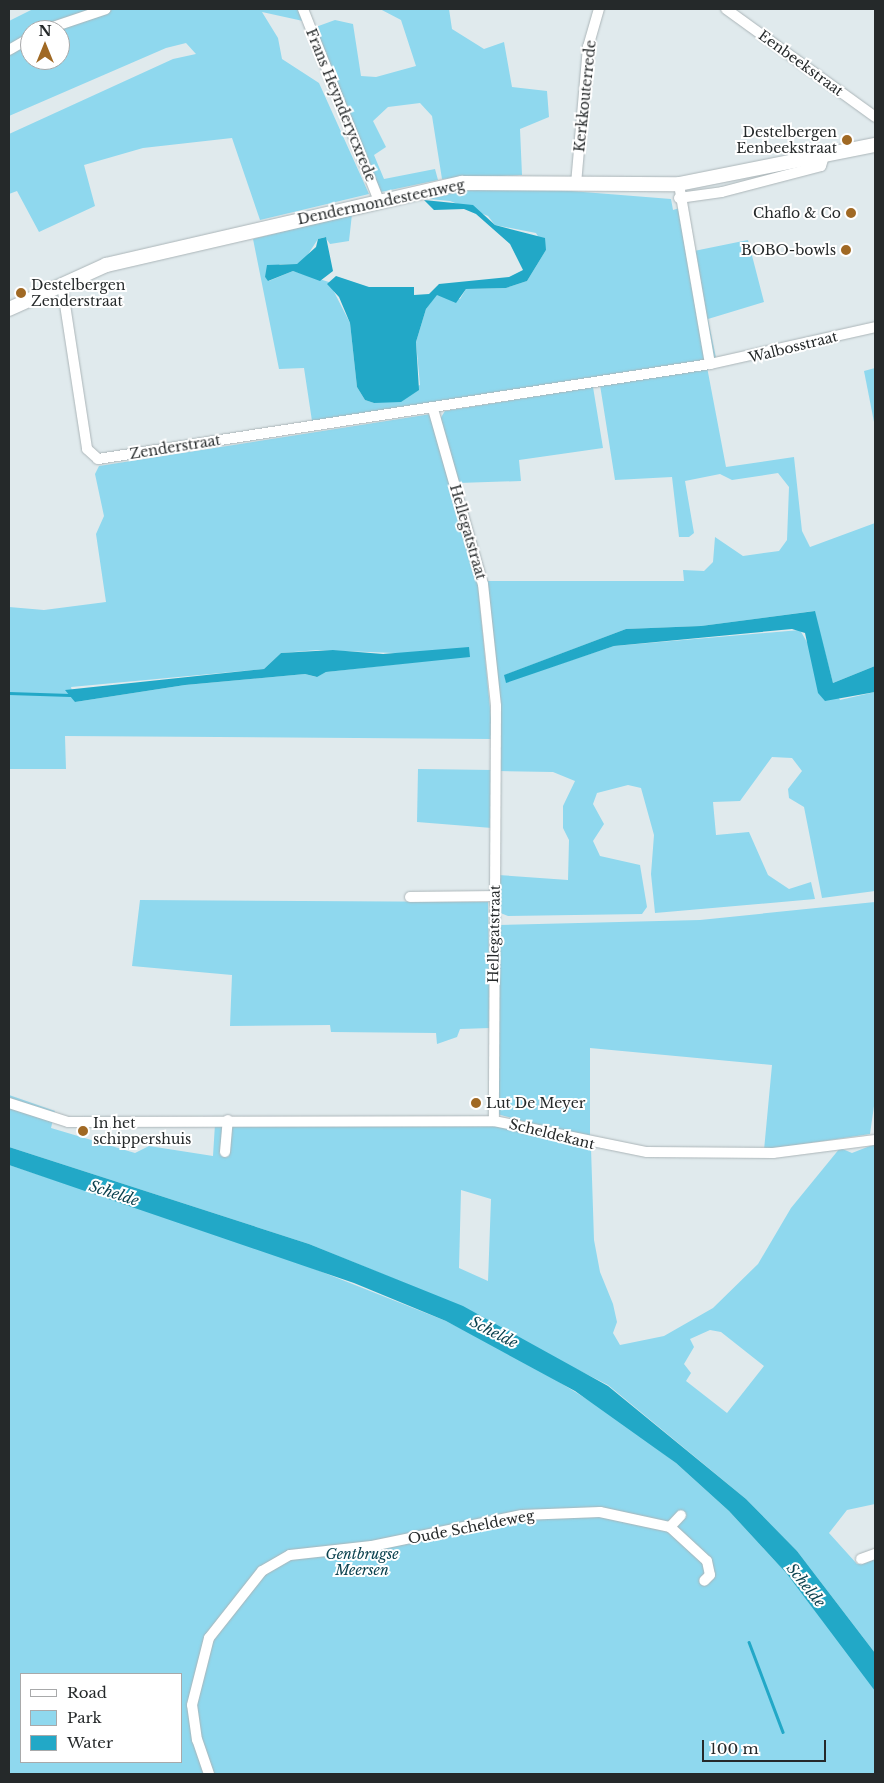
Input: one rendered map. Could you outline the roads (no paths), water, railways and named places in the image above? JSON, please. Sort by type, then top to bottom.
[{"type":"main road","name":"Dendermondesteenweg","points":[[9,309],[106,265],[379,201],[462,184],[576,184],[679,191],[825,153],[875,145]]},
{"type":"street","points":[[70,21],[106,9]]},
{"type":"street","name":"Frans Heynderycxrede","points":[[303,9],[379,201]]},
{"type":"street","name":"Kerkkouterrede","points":[[576,184],[588,47],[599,9]]},
{"type":"street","name":"Eenbeekstraat","points":[[726,9],[875,117]]},
{"type":"street","points":[[9,50],[20,44]]},
{"type":"street","points":[[433,409],[710,364],[679,191]]},
{"type":"street","name":"Zenderstraat","points":[[62,285],[87,449],[93,458],[433,409]]},
{"type":"street","name":"Walbosstraat","points":[[710,364],[875,327]]},
{"type":"street","name":"Hellegatstraat","points":[[433,409],[485,603],[496,706],[494,1120]]},
{"type":"street","points":[[410,897],[494,896]]},
{"type":"street","name":"Scheldekant","points":[[9,1103],[68,1122],[494,1120],[647,1152],[773,1153],[875,1140]]},
{"type":"street","points":[[225,1152],[228,1120]]},
{"type":"street","name":"Oude Scheldeweg","points":[[208,1774],[197,1740],[192,1705],[198,1670],[218,1622],[272,1563],[290,1555],[372,1546],[551,1512],[600,1512],[659,1521],[670,1527],[707,1561],[710,1575],[704,1581]]},
{"type":"street","points":[[670,1527],[681,1515]]},
{"type":"street","points":[[861,1558],[875,1554]]},
{"type":"water","points":[[424,200],[473,205],[495,225],[545,238],[546,250],[527,281],[506,288],[466,289],[456,303],[437,295],[426,309],[416,342],[419,390],[401,402],[374,403],[365,400],[357,387],[350,323],[339,297],[327,284],[336,276],[369,287],[414,287],[414,295],[429,294],[439,284],[509,277],[523,270],[510,244],[476,214],[464,209],[434,210]]},
{"type":"water","points":[[326,237],[333,271],[320,281],[293,271],[268,281],[265,277],[267,265],[297,264],[316,247],[318,239]]},
{"type":"water","points":[[815,611],[833,683],[875,666],[875,692],[825,701],[818,693],[805,633],[792,629],[614,646],[506,683],[504,675],[626,629],[701,626]]},
{"type":"water","points":[[469,647],[470,657],[326,672],[317,677],[305,674],[185,685],[75,702],[65,690],[264,669],[281,653],[333,650],[383,654]]},
{"type":"water","name":"Schelde","points":[[9,1147],[309,1244],[463,1306],[608,1386],[746,1499],[797,1551],[875,1653],[875,1691],[787,1574],[729,1511],[676,1463],[575,1391],[446,1321],[354,1283],[9,1165]]},
{"type":"waterway","points":[[9,693],[70,695]]},
{"type":"waterway","points":[[749,1642],[783,1732]]},
{"type":"place","name":"Destelbergen Eenbeekstraat","points":[[847,140]]},
{"type":"place","name":"Chaflo & Co","points":[[851,213]]},
{"type":"place","name":"BOBO-bowls","points":[[846,250]]},
{"type":"place","name":"Destelbergen Zenderstraat","points":[[21,293]]},
{"type":"place","name":"Lut De Meyer","points":[[476,1103]]},
{"type":"place","name":"In het schippershuis","points":[[83,1131]]},
{"type":"park label","name":"Gentbrugse Meersen","points":[[362,1562]]}]
